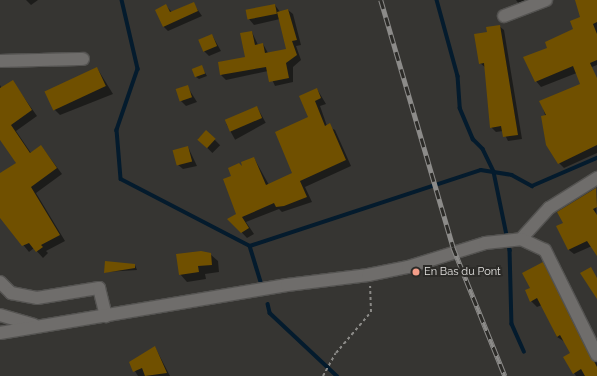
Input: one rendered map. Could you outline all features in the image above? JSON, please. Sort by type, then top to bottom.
[{"type":"street","points":[[504,16],[546,0]]},
{"type":"street","points":[[0,61],[83,59]]},
{"type":"street","points":[[521,239],[549,208],[597,178]]},
{"type":"street","points":[[0,332],[368,275],[408,267],[485,243],[521,239],[545,250],[597,355]]},
{"type":"street","points":[[0,282],[11,293],[37,298],[99,288],[106,316]]},
{"type":"street","points":[[0,315],[37,326]]},
{"type":"path","points":[[324,376],[336,352],[371,312],[368,275]]},
{"type":"building","points":[[575,0],[597,0],[597,22],[593,24],[597,34],[597,60],[590,63],[597,78],[597,145],[558,164],[546,145],[541,116],[546,115],[539,101],[580,84],[573,66],[535,82],[523,57],[547,48],[545,42],[573,29],[570,21],[580,17]]},
{"type":"building","points":[[194,2],[198,11],[163,27],[155,10],[166,4],[170,12]]},
{"type":"building","points":[[275,4],[277,14],[247,20],[246,10]]},
{"type":"building","points":[[288,9],[297,40],[292,41],[297,55],[286,63],[289,78],[269,82],[266,67],[220,75],[218,62],[245,57],[240,33],[252,31],[255,45],[263,43],[265,53],[286,49],[277,12]]},
{"type":"building","points":[[500,25],[518,135],[503,137],[501,126],[490,128],[484,63],[479,64],[474,34],[487,32],[486,27]]},
{"type":"building","points":[[212,34],[217,46],[203,52],[198,40]]},
{"type":"building","points":[[202,65],[205,73],[195,77],[192,69]]},
{"type":"building","points":[[97,67],[106,86],[53,111],[44,92]]},
{"type":"building","points":[[13,80],[32,110],[11,125],[30,153],[41,145],[57,168],[31,187],[60,235],[41,245],[43,247],[36,252],[29,243],[22,246],[0,218],[0,173],[16,163],[0,140],[0,88]]},
{"type":"building","points":[[188,85],[192,97],[180,101],[176,89]]},
{"type":"building","points":[[317,88],[321,98],[315,101],[325,126],[330,123],[346,160],[300,181],[307,197],[284,206],[276,207],[274,203],[242,217],[249,228],[241,233],[227,219],[236,214],[223,179],[231,176],[228,168],[239,163],[242,166],[241,162],[254,157],[266,185],[292,173],[275,132],[308,117],[299,96]]},
{"type":"building","points":[[257,106],[262,118],[230,132],[225,120]]},
{"type":"building","points":[[206,130],[216,139],[207,148],[197,140]]},
{"type":"building","points":[[188,146],[192,161],[177,166],[173,150]]},
{"type":"building","points":[[596,188],[597,207],[593,209],[597,215],[597,256],[587,241],[568,250],[556,226],[563,223],[557,212]]},
{"type":"building","points":[[201,251],[211,253],[212,265],[198,266],[199,272],[179,275],[176,254]]},
{"type":"building","points":[[105,261],[135,264],[135,268],[104,273]]},
{"type":"building","points":[[543,262],[597,367],[597,376],[585,376],[581,369],[573,374],[563,357],[570,353],[560,335],[557,337],[537,298],[530,302],[525,290],[530,288],[522,273]]},
{"type":"building","points":[[591,267],[597,278],[597,299],[580,273]]},
{"type":"building","points":[[155,346],[167,373],[145,376],[142,368],[133,372],[129,362]]},
{"type":"waterway","points":[[122,0],[138,69],[117,130],[121,179],[250,246],[261,282]]},
{"type":"waterway","points":[[437,0],[458,76],[460,108],[473,139],[483,149],[494,172],[510,250],[512,324],[524,351]]},
{"type":"waterway","points":[[250,246],[481,170],[512,175],[532,186],[597,158]]},
{"type":"waterway","points":[[268,304],[270,313],[337,376]]},
{"type":"railway","points":[[381,0],[453,247],[505,376]]},
{"type":"place","name":"En Bas du Pont","points":[[416,272]]}]
